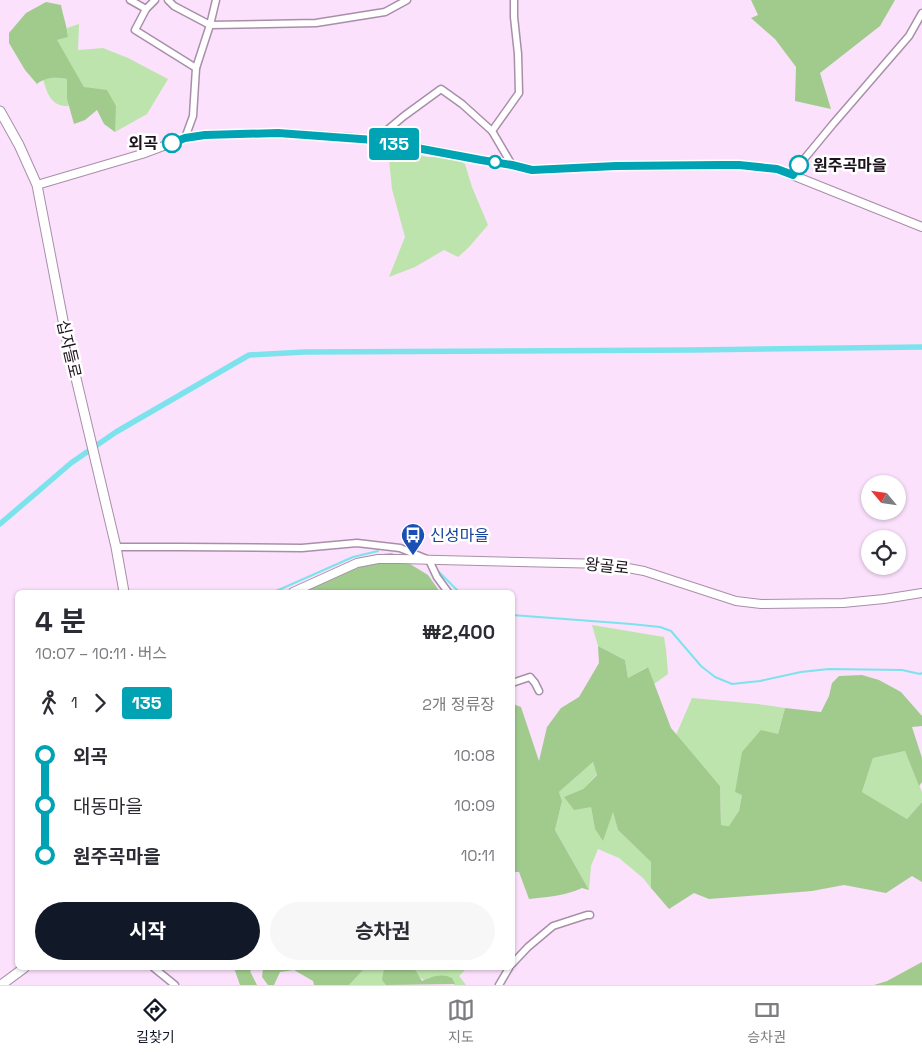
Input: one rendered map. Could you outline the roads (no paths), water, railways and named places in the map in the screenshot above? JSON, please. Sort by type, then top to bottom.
[{"type":"main road","name":"십자들로","points":[[0,111],[19,145],[37,185],[66,336],[116,547],[124,590]]},
{"type":"main road","points":[[1,985],[21,970]]},
{"type":"street","points":[[130,0],[146,10]]},
{"type":"street","points":[[155,0],[146,10],[135,30],[196,68]]},
{"type":"street","points":[[168,0],[174,6],[210,25],[316,23],[385,12],[407,0]]},
{"type":"street","points":[[185,138],[193,116],[196,68],[216,0]]},
{"type":"street","points":[[492,131],[519,93],[514,0]]},
{"type":"street","points":[[793,175],[833,124],[909,36],[922,13]]},
{"type":"street","points":[[374,140],[441,89],[462,104],[492,131],[512,165]]},
{"type":"street","points":[[37,185],[142,154],[185,138],[205,135],[278,133],[374,140],[532,170],[616,166],[739,165],[777,169],[922,227]]},
{"type":"street","points":[[116,547],[302,548],[357,542],[400,548],[429,560],[437,577],[447,590]]},
{"type":"street","name":"왕골로","points":[[297,590],[357,563],[378,559],[606,564],[644,571],[736,601],[761,604],[843,603],[922,593]]},
{"type":"street","points":[[515,682],[530,677],[539,692]]},
{"type":"street","points":[[515,961],[528,947],[554,926],[590,915]]},
{"type":"street","points":[[156,970],[174,985]]},
{"type":"street","points":[[499,985],[508,970]]},
{"type":"waterway","points":[[0,524],[71,463],[116,432],[249,355],[305,352],[922,347]]},
{"type":"waterway","points":[[279,590],[353,557],[378,551]]},
{"type":"waterway","points":[[438,571],[457,590]]},
{"type":"waterway","points":[[515,615],[660,627],[671,631],[701,666],[715,677],[732,684],[829,669],[902,670],[922,673]]},
{"type":"place","name":"외곡","points":[[172,143]]},
{"type":"place","name":"원주곡마을","points":[[799,165]]},
{"type":"place","name":"신성마을","points":[[413,556]]}]
